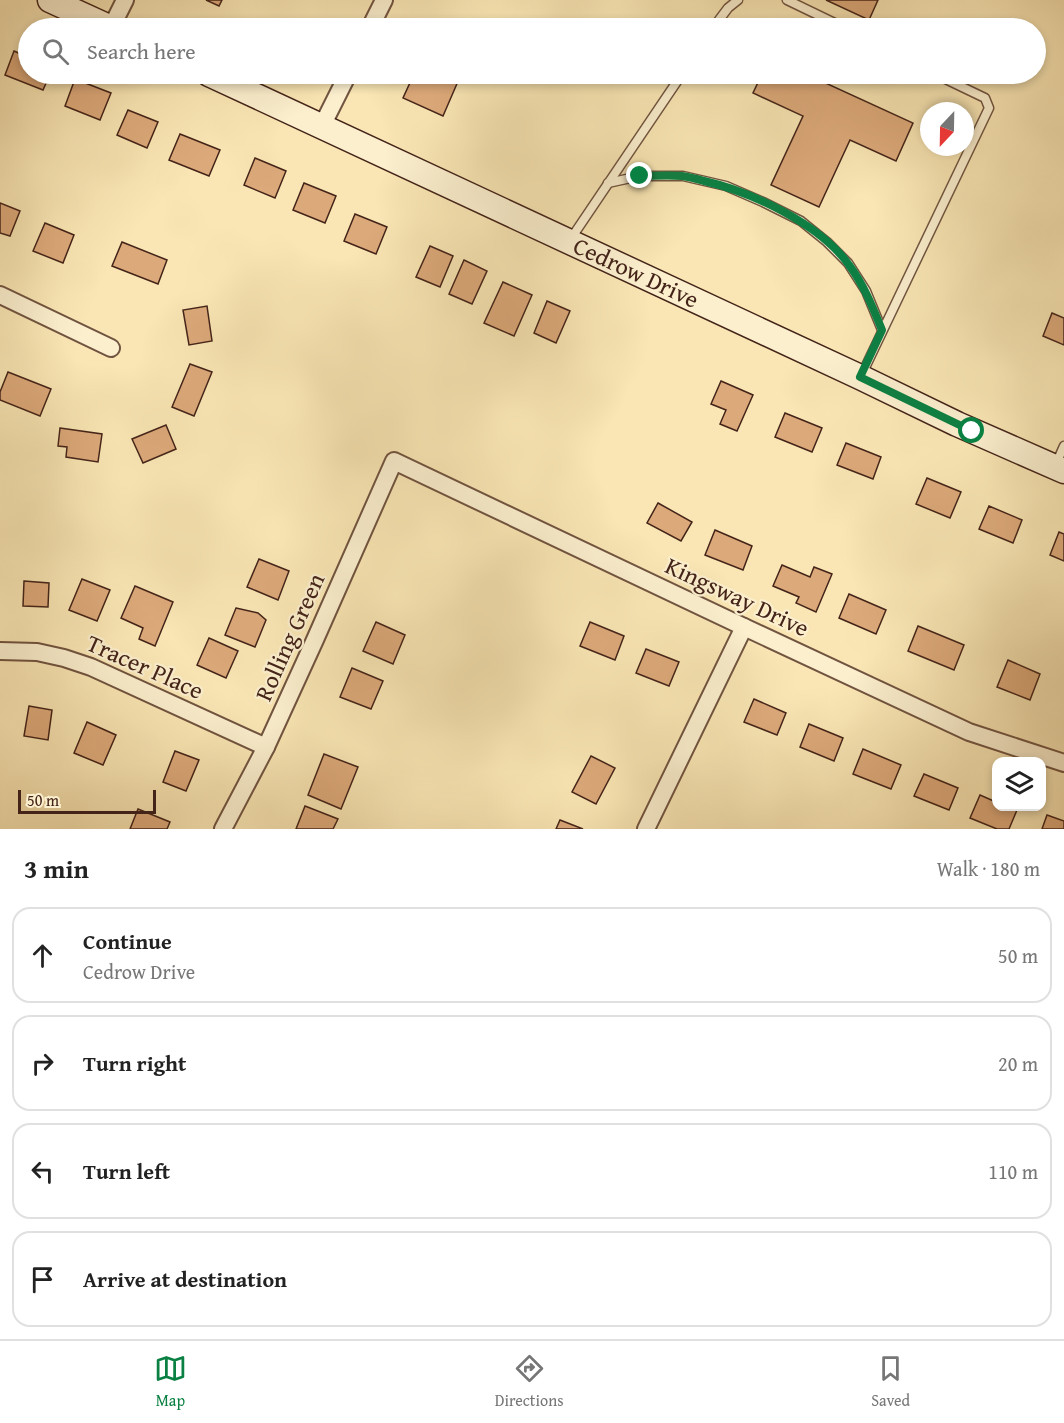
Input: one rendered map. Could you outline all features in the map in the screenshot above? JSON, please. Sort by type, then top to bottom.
[{"type":"street","points":[[50,0],[89,18]]},
{"type":"street","points":[[116,18],[124,0]]},
{"type":"street","points":[[375,18],[384,0]]},
{"type":"street","name":"Cedrow Drive","points":[[231,84],[957,424],[1061,461]]},
{"type":"street","points":[[322,126],[343,84]]},
{"type":"street","points":[[0,295],[111,348]]},
{"type":"street","name":"Kingsway Drive","points":[[394,461],[969,732],[1064,763]]},
{"type":"street","name":"Rolling Green","points":[[223,829],[266,747],[394,461]]},
{"type":"street","points":[[646,829],[744,627]]},
{"type":"street","name":"Tracer Place","points":[[0,651],[37,652],[91,667],[266,747]]},
{"type":"lane","points":[[720,18],[738,0]]},
{"type":"lane","points":[[787,0],[824,18]]},
{"type":"lane","points":[[568,242],[675,84]]},
{"type":"lane","points":[[860,377],[989,108],[985,98],[956,84]]},
{"type":"lane","points":[[608,183],[640,176],[683,176],[726,186],[801,221],[848,263],[866,291],[882,330]]},
{"type":"building","points":[[206,0],[222,0],[219,6]]},
{"type":"building","points":[[826,0],[878,0],[870,18],[865,18]]},
{"type":"building","points":[[14,51],[18,53],[18,80],[5,75]]},
{"type":"building","points":[[28,84],[46,84],[43,90]]},
{"type":"building","points":[[73,84],[88,84],[111,93],[100,120],[65,106]]},
{"type":"building","points":[[409,84],[457,84],[443,116],[403,98]]},
{"type":"building","points":[[757,84],[828,84],[913,123],[896,161],[850,140],[819,207],[771,185],[803,116],[753,93]]},
{"type":"building","points":[[128,110],[158,122],[147,148],[117,135]]},
{"type":"building","points":[[180,134],[220,150],[209,176],[169,160]]},
{"type":"building","points":[[255,158],[286,171],[275,198],[244,185]]},
{"type":"building","points":[[304,183],[336,196],[325,223],[293,210]]},
{"type":"building","points":[[0,203],[20,211],[10,236],[0,233]]},
{"type":"building","points":[[355,214],[387,227],[376,254],[344,241]]},
{"type":"building","points":[[45,223],[74,235],[63,263],[33,251]]},
{"type":"building","points":[[122,242],[167,260],[158,284],[112,266]]},
{"type":"building","points":[[430,246],[453,256],[440,287],[416,277]]},
{"type":"building","points":[[464,260],[487,271],[472,304],[449,294]]},
{"type":"building","points":[[503,282],[532,295],[514,336],[484,323]]},
{"type":"building","points":[[547,301],[570,311],[556,343],[534,333]]},
{"type":"building","points":[[207,306],[212,341],[189,345],[183,310]]},
{"type":"building","points":[[1052,313],[1064,318],[1064,345],[1043,336]]},
{"type":"building","points":[[190,364],[212,372],[194,416],[172,407]]},
{"type":"building","points":[[8,372],[51,389],[40,416],[0,400],[0,392]]},
{"type":"building","points":[[721,381],[753,395],[737,431],[720,424],[726,410],[711,404]]},
{"type":"building","points":[[785,413],[822,428],[812,452],[775,437]]},
{"type":"building","points":[[166,425],[176,449],[143,463],[132,439]]},
{"type":"building","points":[[60,428],[102,434],[98,462],[66,457],[67,447],[58,446]]},
{"type":"building","points":[[846,443],[881,457],[873,479],[837,465]]},
{"type":"building","points":[[927,478],[961,492],[950,518],[916,504]]},
{"type":"building","points":[[658,503],[692,522],[681,541],[647,523]]},
{"type":"building","points":[[989,506],[1022,520],[1013,543],[979,529]]},
{"type":"building","points":[[715,530],[752,546],[743,570],[705,555]]},
{"type":"building","points":[[1059,532],[1064,534],[1064,561],[1050,555]]},
{"type":"building","points":[[259,559],[289,571],[278,600],[247,587]]},
{"type":"building","points":[[782,565],[810,577],[814,567],[832,574],[816,612],[796,603],[799,597],[773,586]]},
{"type":"building","points":[[82,579],[110,590],[97,621],[69,610]]},
{"type":"building","points":[[24,581],[49,583],[48,607],[23,606]]},
{"type":"building","points":[[135,586],[173,602],[155,646],[139,639],[143,628],[121,618]]},
{"type":"building","points":[[849,594],[886,610],[876,634],[839,618]]},
{"type":"building","points":[[236,608],[258,613],[266,620],[255,647],[225,635]]},
{"type":"building","points":[[376,622],[405,635],[393,664],[363,651]]},
{"type":"building","points":[[590,622],[624,636],[615,660],[580,646]]},
{"type":"building","points":[[918,626],[964,645],[954,670],[908,651]]},
{"type":"building","points":[[209,638],[238,651],[226,678],[197,665]]},
{"type":"building","points":[[646,649],[679,662],[669,686],[636,673]]},
{"type":"building","points":[[1008,660],[1040,674],[1030,700],[997,687]]},
{"type":"building","points":[[352,668],[383,681],[371,709],[340,697]]},
{"type":"building","points":[[754,699],[786,713],[777,735],[744,722]]},
{"type":"building","points":[[29,706],[52,710],[48,740],[24,736]]},
{"type":"building","points":[[87,722],[116,735],[103,765],[74,753]]},
{"type":"building","points":[[809,724],[843,738],[834,761],[800,747]]},
{"type":"building","points":[[863,749],[901,765],[891,789],[853,774]]},
{"type":"building","points":[[175,751],[199,760],[186,791],[163,782]]},
{"type":"building","points":[[324,754],[358,767],[341,809],[308,795]]},
{"type":"building","points":[[591,756],[615,768],[596,804],[572,792]]},
{"type":"building","points":[[924,774],[958,788],[949,810],[914,796]]},
{"type":"building","points":[[980,795],[992,800],[992,811],[1017,811],[1009,829],[997,829],[970,818]]},
{"type":"building","points":[[305,806],[338,819],[333,829],[296,829]]},
{"type":"building","points":[[138,809],[170,822],[167,829],[130,829]]},
{"type":"building","points":[[1047,815],[1064,821],[1064,829],[1042,829]]},
{"type":"building","points":[[560,820],[583,829],[556,829]]},
{"type":"route","points":[[640,176],[683,176],[726,186],[801,221],[848,263],[866,291],[882,330],[860,377],[972,431]]}]
